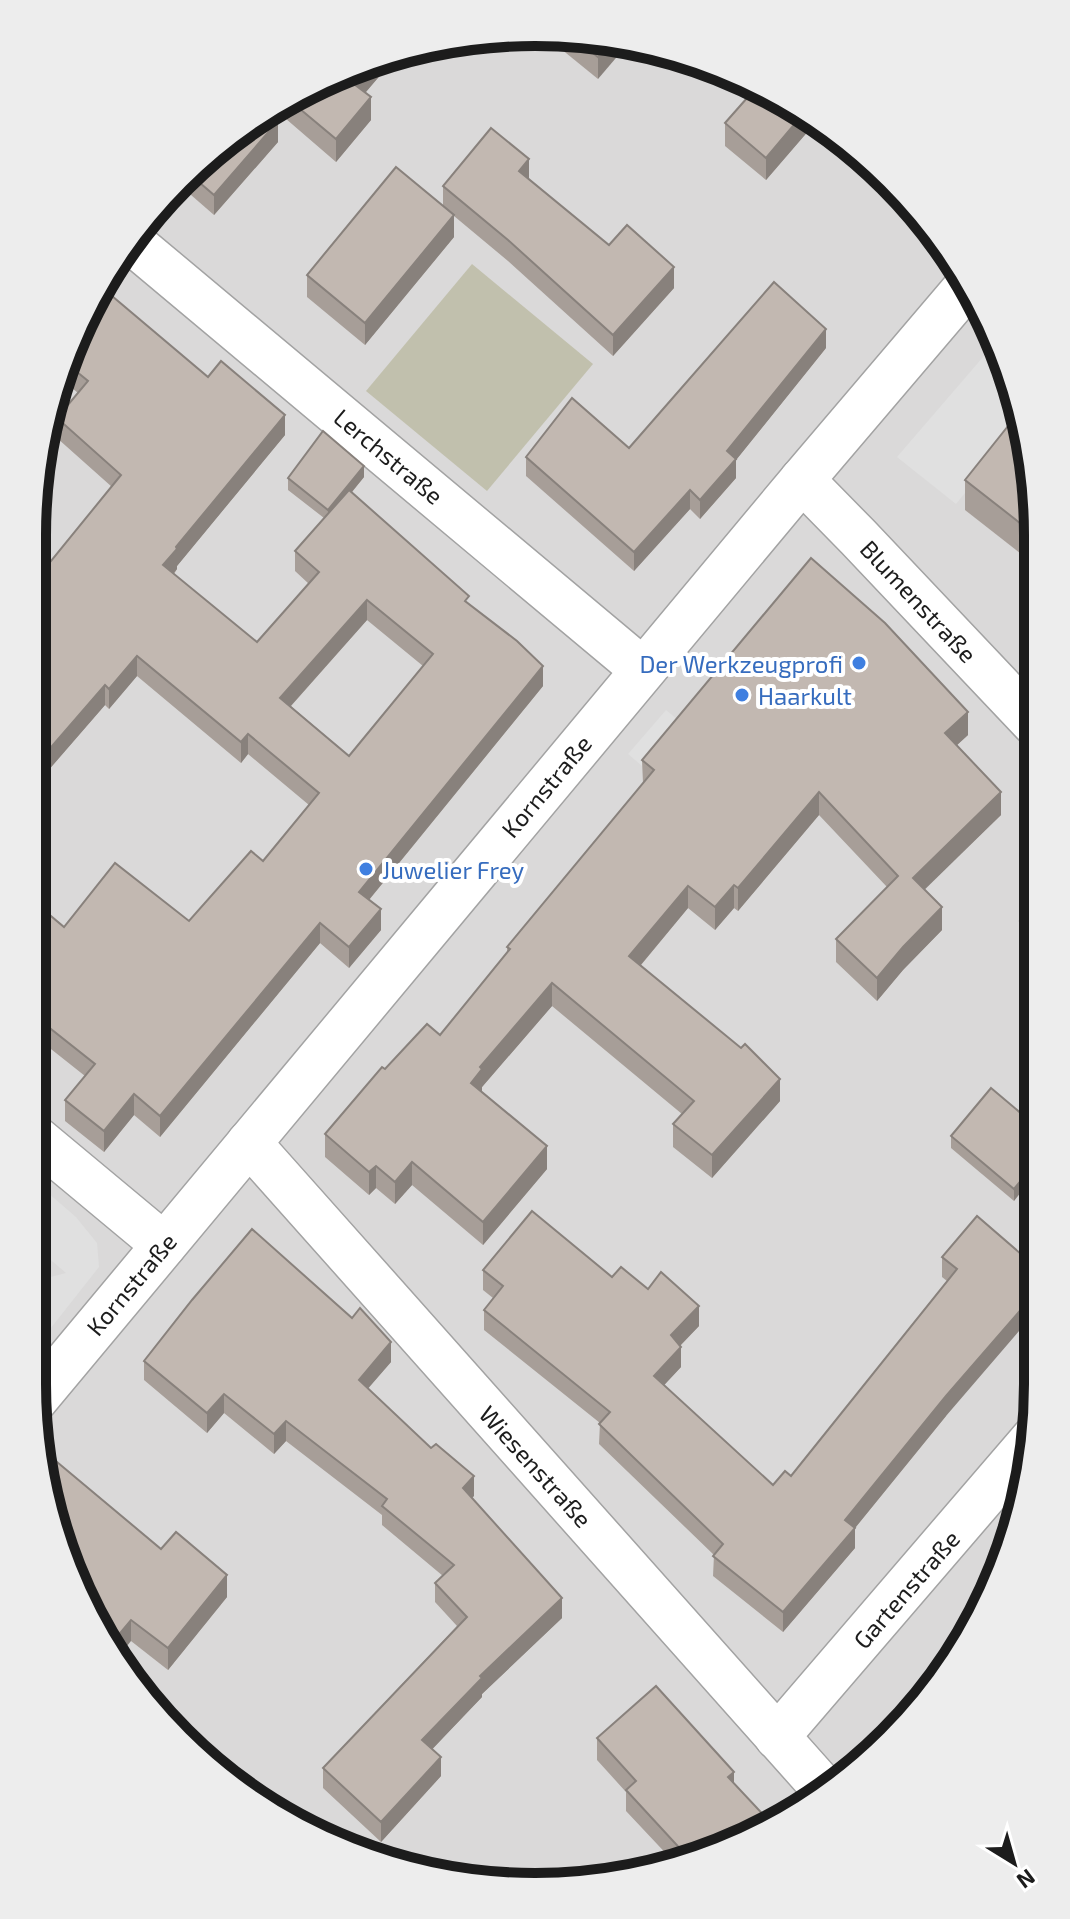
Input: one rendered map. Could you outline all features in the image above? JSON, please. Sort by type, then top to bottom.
[{"type":"street","name":"Lerchstraße","points":[[139,248],[643,670]]},
{"type":"street","name":"Kornstraße","points":[[46,1387],[960,294]]},
{"type":"street","name":"Blumenstraße","points":[[802,480],[1024,712]]},
{"type":"street","name":"Wiesenstraße","points":[[249,1143],[818,1783]]},
{"type":"street","points":[[46,1147],[164,1245]]},
{"type":"street","name":"Gartenstraße","points":[[777,1737],[1019,1456]]},
{"type":"shaded area","points":[[567,47],[630,55],[662,63],[751,96],[807,128],[857,167],[903,213],[942,263],[987,348],[1007,408],[1020,471],[1024,535],[1023,1416],[1015,1479],[1007,1511],[974,1600],[942,1656],[881,1730],[807,1791],[751,1823],[692,1847],[599,1869],[503,1872],[440,1864],[348,1836],[290,1807],[237,1772],[167,1706],[128,1656],[83,1571],[55,1479],[47,1416],[47,503],[55,440],[63,408],[96,319],[128,263],[147,237],[213,167],[263,128],[319,96],[378,72],[471,50]]},
{"type":"shaded area","points":[[472,264],[593,364],[487,491],[366,391]]},
{"type":"shaded area","points":[[988,351],[1013,434],[956,504],[897,457]]},
{"type":"shaded area","points":[[666,710],[688,728],[663,784],[628,754]]},
{"type":"shaded area","points":[[46,1191],[76,1217],[97,1243],[99,1267],[46,1334],[46,1278],[66,1273],[46,1256]]},
{"type":"building","points":[[588,49],[603,51],[598,57]]},
{"type":"building","points":[[358,79],[354,84],[371,97],[336,139],[298,108]]},
{"type":"building","points":[[749,95],[797,122],[766,158],[725,123]]},
{"type":"building","points":[[277,120],[278,121],[214,195],[198,181],[237,147]]},
{"type":"building","points":[[491,128],[529,159],[519,171],[609,245],[627,225],[674,267],[613,335],[443,186]]},
{"type":"building","points":[[396,167],[454,215],[365,323],[307,275]]},
{"type":"building","points":[[774,282],[826,329],[727,451],[736,459],[700,500],[690,490],[634,552],[526,457],[572,398],[629,448]]},
{"type":"building","points":[[110,294],[208,377],[221,361],[285,415],[163,565],[257,642],[319,572],[295,551],[349,490],[469,596],[465,601],[517,641],[543,666],[359,892],[381,909],[349,947],[320,923],[160,1116],[134,1094],[104,1131],[65,1100],[95,1064],[46,1025],[46,912],[64,927],[115,863],[189,921],[251,851],[263,861],[319,793],[248,734],[241,742],[137,656],[109,689],[105,685],[46,753],[46,567],[121,475],[60,421],[62,412],[88,381],[75,370]],"holes":[[[367,600],[433,654],[349,756],[280,698]]]},
{"type":"building","points":[[1011,423],[1020,471],[1024,526],[965,480]]},
{"type":"building","points":[[323,431],[364,466],[328,510],[288,478]]},
{"type":"building","points":[[811,558],[885,623],[968,712],[945,733],[1001,792],[913,878],[942,907],[877,978],[836,939],[898,876],[819,792],[738,888],[734,885],[715,907],[688,886],[629,956],[741,1048],[745,1044],[780,1079],[712,1155],[673,1124],[694,1101],[552,983],[480,1067],[482,1069],[471,1083],[547,1146],[483,1222],[412,1162],[395,1182],[376,1166],[369,1172],[325,1134],[382,1067],[385,1069],[427,1024],[440,1035],[510,949],[507,947],[654,770],[642,760]]},
{"type":"building","points":[[991,1088],[1024,1116],[1024,1177],[1014,1189],[951,1136]]},
{"type":"building","points":[[532,1211],[612,1277],[621,1267],[648,1289],[661,1272],[699,1306],[671,1335],[681,1347],[654,1376],[773,1485],[785,1471],[791,1476],[957,1269],[942,1257],[977,1216],[1024,1257],[1024,1306],[845,1520],[855,1528],[783,1612],[713,1556],[723,1544],[599,1424],[610,1412],[484,1310],[503,1286],[483,1270]]},
{"type":"building","points":[[252,1229],[352,1318],[360,1308],[391,1342],[359,1380],[431,1448],[436,1444],[474,1476],[463,1488],[562,1598],[480,1676],[482,1678],[422,1740],[441,1757],[381,1822],[323,1768],[467,1617],[435,1583],[454,1565],[382,1506],[387,1499],[286,1421],[274,1434],[224,1394],[207,1413],[144,1361]]},
{"type":"building","points":[[57,1462],[161,1549],[176,1532],[227,1575],[168,1648],[131,1620],[117,1637],[83,1571],[63,1511],[53,1467]]},
{"type":"building","points":[[656,1686],[734,1772],[728,1777],[764,1816],[722,1836],[682,1850],[626,1790],[636,1781],[597,1738]]},
{"type":"place","name":"Der Werkzeugprofi","points":[[859,663]]},
{"type":"place","name":"Haarkult","points":[[742,695]]},
{"type":"place","name":"Juwelier Frey","points":[[366,869]]}]
